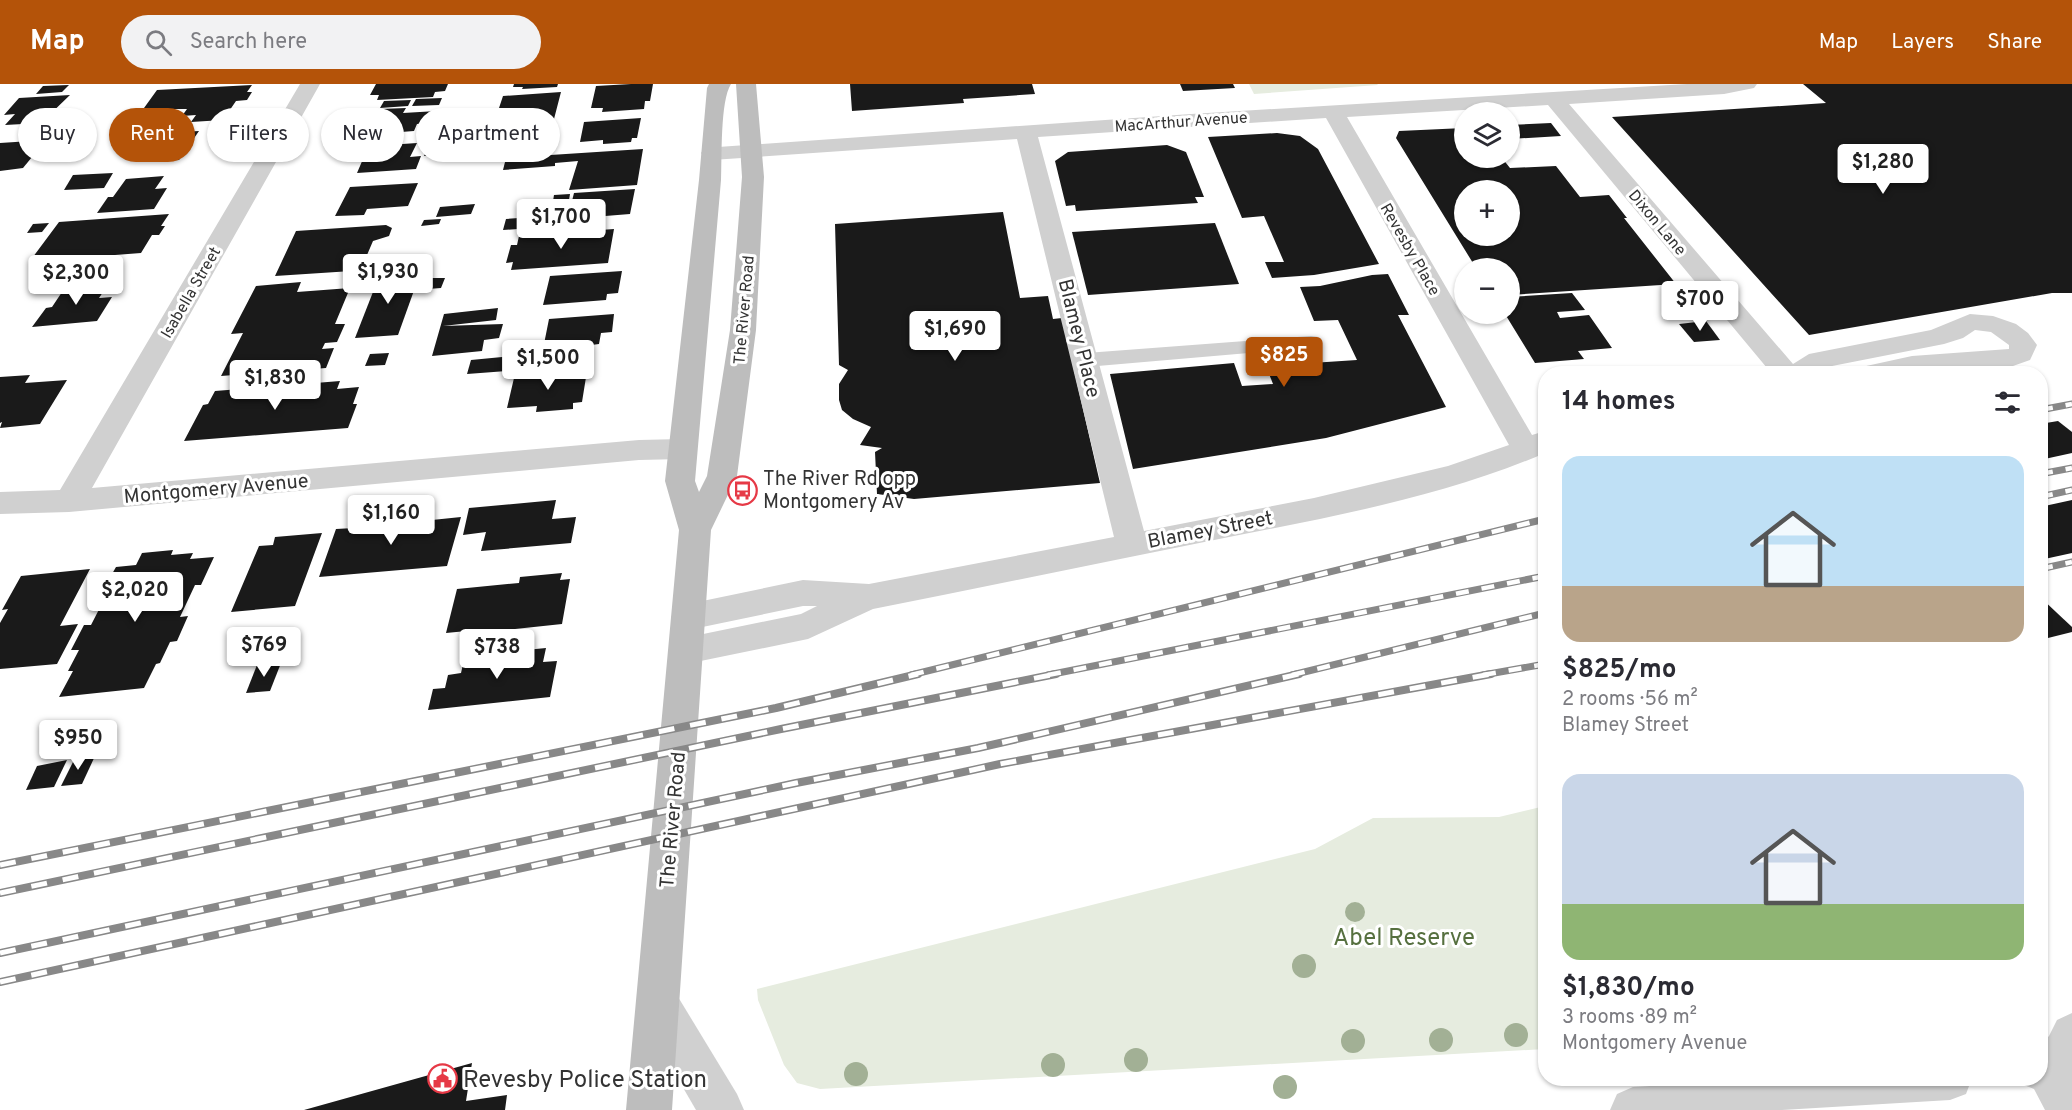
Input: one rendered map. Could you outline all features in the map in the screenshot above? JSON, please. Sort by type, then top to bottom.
[{"type":"main road","name":"The River Road","points":[[649,1110],[695,530],[680,481],[682,449],[717,88],[721,84]]},
{"type":"main road","name":"The River Road","points":[[695,530],[722,476],[743,330],[752,185],[752,150],[746,84]]},
{"type":"street","name":"Isabella Street","points":[[69,501],[310,84]]},
{"type":"street","name":"MacArthur Avenue","points":[[712,153],[1026,131],[1724,88],[1746,84]]},
{"type":"street","name":"Dixon Lane","points":[[1553,99],[1780,366]]},
{"type":"street","name":"Revesby Place","points":[[1333,112],[1535,445]]},
{"type":"street","name":"Blamey Place","points":[[1026,131],[1132,544]]},
{"type":"street","points":[[1810,366],[1819,360],[1935,338],[1954,332],[1970,322],[2001,327],[2019,338],[2024,345],[2020,354],[2013,357],[1903,366]]},
{"type":"street","name":"Blamey Street","points":[[686,650],[807,626],[869,597],[1314,509],[1440,479],[1478,468],[1535,445]]},
{"type":"street","name":"Montgomery Avenue","points":[[0,503],[69,501],[615,452],[682,449]]},
{"type":"street","name":"Blamey Street","points":[[688,616],[803,593],[869,597]]},
{"type":"street","points":[[657,1002],[721,1110]]},
{"type":"street","points":[[2058,1064],[2068,1110]]},
{"type":"street","points":[[1633,1110],[1683,1107],[1773,1088],[1808,1086]]},
{"type":"lane","points":[[1086,360],[1311,342]]},
{"type":"green space","points":[[1249,84],[1377,84],[1378,85],[1254,94]]},
{"type":"green space","name":"Abel Reserve","points":[[1538,808],[1538,1049],[820,1089],[797,1083],[784,1065],[758,1000],[757,989],[1315,849],[1373,818],[1499,817]]},
{"type":"building","points":[[376,84],[448,84],[445,91],[435,92],[433,97],[377,100],[379,95],[370,95]]},
{"type":"building","points":[[514,84],[558,84],[557,87],[522,89],[523,87],[513,87]]},
{"type":"building","points":[[653,84],[650,101],[645,101],[644,109],[602,112],[603,108],[591,108],[596,86]]},
{"type":"building","points":[[850,84],[1032,84],[1035,94],[963,99],[964,103],[852,111]]},
{"type":"building","points":[[1180,84],[1233,84],[1235,88],[1183,91]]},
{"type":"building","points":[[1803,84],[2072,84],[2072,293],[2052,293],[1809,335],[1612,117],[1826,103]]},
{"type":"building","points":[[69,85],[62,92],[36,94],[43,86]]},
{"type":"building","points":[[252,85],[247,92],[252,92],[247,100],[236,101],[231,108],[207,108],[207,121],[195,122],[195,108],[144,108],[157,90]]},
{"type":"building","points":[[561,92],[557,108],[499,108],[503,96]]},
{"type":"building","points":[[70,95],[57,108],[18,108],[18,124],[5,125],[15,114],[4,115],[19,98]]},
{"type":"building","points":[[442,98],[439,105],[412,106],[416,99]]},
{"type":"building","points":[[411,100],[408,106],[380,108],[384,101]]},
{"type":"building","points":[[416,112],[414,131],[404,132],[404,113]]},
{"type":"building","points":[[641,118],[637,138],[632,138],[631,142],[603,144],[603,140],[580,142],[584,122]]},
{"type":"building","points":[[1551,123],[1561,136],[1520,138],[1520,124]]},
{"type":"building","points":[[1454,128],[1454,168],[1556,166],[1580,197],[1609,195],[1627,218],[1624,218],[1676,284],[1520,294],[1520,258],[1470,258],[1462,246],[1520,246],[1520,180],[1454,180],[1454,232],[1396,138],[1399,131]]},
{"type":"building","points":[[1277,133],[1300,136],[1318,149],[1379,264],[1314,275],[1272,278],[1265,262],[1284,262],[1264,216],[1242,218],[1208,137]]},
{"type":"building","points":[[18,142],[18,162],[28,162],[23,168],[0,171],[0,143]]},
{"type":"building","points":[[416,143],[410,157],[416,156],[416,162],[419,162],[416,169],[357,173],[362,162],[404,162],[404,144]]},
{"type":"building","points":[[1167,145],[1186,152],[1204,197],[1195,197],[1198,203],[1076,211],[1075,205],[1066,206],[1055,161],[1068,152]]},
{"type":"building","points":[[643,149],[637,185],[569,190],[578,161],[555,163],[555,166],[503,170],[505,162],[560,162],[560,154]]},
{"type":"building","points":[[113,173],[104,188],[64,190],[73,175]]},
{"type":"building","points":[[164,176],[155,189],[167,188],[154,209],[97,213],[108,197],[113,197],[126,179]]},
{"type":"building","points":[[418,183],[408,206],[367,209],[364,215],[335,216],[350,187]]},
{"type":"building","points":[[635,189],[630,214],[568,219],[568,215],[552,217],[556,202],[572,201],[574,193]]},
{"type":"building","points":[[570,194],[569,200],[553,201],[554,195]]},
{"type":"building","points":[[475,204],[471,214],[436,217],[440,207]]},
{"type":"building","points":[[1003,212],[1020,298],[1048,296],[1053,319],[1062,318],[1100,483],[914,499],[877,494],[875,452],[882,448],[860,445],[871,427],[853,419],[842,410],[839,400],[839,384],[848,370],[839,365],[835,224]]},
{"type":"building","points":[[169,214],[161,226],[165,226],[159,235],[152,235],[141,253],[102,256],[95,267],[56,270],[64,259],[30,261],[59,222]]},
{"type":"building","points":[[548,216],[545,227],[503,230],[506,219]]},
{"type":"building","points":[[441,219],[439,224],[421,226],[424,220]]},
{"type":"building","points":[[49,223],[42,232],[27,233],[33,224]]},
{"type":"building","points":[[1215,223],[1239,284],[1088,295],[1072,232]]},
{"type":"building","points":[[386,225],[392,228],[389,236],[373,241],[367,255],[379,257],[376,266],[367,270],[275,276],[296,231]]},
{"type":"building","points":[[614,229],[608,263],[511,270],[513,262],[506,263],[511,245],[517,245],[519,236]]},
{"type":"building","points":[[427,261],[425,266],[406,268],[409,262]]},
{"type":"building","points":[[421,271],[398,335],[355,338],[380,274]]},
{"type":"building","points":[[622,271],[618,293],[607,294],[606,300],[543,305],[550,276]]},
{"type":"building","points":[[1388,274],[1409,315],[1398,315],[1446,407],[1326,438],[1133,469],[1110,374],[1234,363],[1242,386],[1273,384],[1264,361],[1294,359],[1296,364],[1357,360],[1338,320],[1314,321],[1300,287],[1320,286]]},
{"type":"building","points":[[431,278],[445,278],[441,288],[428,289]]},
{"type":"building","points":[[301,282],[297,292],[350,288],[335,324],[345,324],[337,342],[325,343],[322,349],[334,348],[326,368],[221,376],[243,333],[231,334],[256,286]]},
{"type":"building","points":[[109,283],[99,298],[112,297],[97,321],[32,327],[46,308],[52,307],[66,286]]},
{"type":"building","points":[[1572,293],[1585,310],[1557,312],[1560,318],[1589,315],[1612,348],[1578,351],[1584,359],[1535,363],[1511,324],[1520,324],[1520,296]]},
{"type":"building","points":[[498,308],[496,320],[443,326],[503,324],[499,338],[484,340],[482,351],[432,356],[444,314]]},
{"type":"building","points":[[614,314],[612,332],[601,333],[599,344],[584,346],[583,356],[573,356],[571,366],[543,368],[545,359],[527,359],[529,345],[544,344],[549,319]]},
{"type":"building","points":[[1706,321],[1720,340],[1694,342],[1679,324]]},
{"type":"building","points":[[389,353],[385,365],[365,366],[370,354]]},
{"type":"building","points":[[523,355],[519,370],[467,374],[471,360]]},
{"type":"building","points":[[587,371],[582,402],[573,403],[573,409],[536,412],[537,406],[507,408],[514,378]]},
{"type":"building","points":[[30,375],[25,383],[67,380],[40,424],[0,428],[2,422],[0,423],[0,377]]},
{"type":"building","points":[[340,381],[337,389],[359,387],[353,404],[357,404],[348,428],[184,441],[203,405],[208,404],[215,391]]},
{"type":"building","points":[[2058,421],[2072,432],[2072,453],[2048,458],[2048,423]]},
{"type":"building","points":[[556,500],[552,519],[576,517],[571,543],[481,551],[486,532],[463,535],[469,508]]},
{"type":"building","points":[[2072,500],[2072,553],[2048,558],[2048,505]]},
{"type":"building","points":[[433,516],[432,520],[461,517],[447,566],[319,577],[336,529],[354,528],[356,522]]},
{"type":"building","points":[[322,533],[295,606],[231,612],[259,546],[273,545],[275,537]]},
{"type":"building","points":[[173,550],[171,555],[193,553],[190,559],[214,557],[201,585],[195,585],[180,617],[188,616],[177,641],[170,642],[144,688],[59,697],[73,671],[68,671],[79,650],[71,650],[84,625],[91,625],[110,588],[104,588],[116,567],[136,565],[142,553]]},
{"type":"building","points":[[90,569],[60,626],[78,624],[57,664],[0,669],[0,623],[8,609],[2,610],[21,576]]},
{"type":"building","points":[[562,573],[560,580],[570,579],[562,624],[476,633],[477,630],[446,633],[457,589],[519,583],[520,577]]},
{"type":"building","points":[[2048,604],[2072,627],[2072,632],[2048,638]]},
{"type":"building","points":[[546,648],[543,662],[557,661],[550,697],[428,710],[433,689],[445,688],[448,675],[461,673],[465,656]]},
{"type":"building","points":[[281,663],[270,691],[246,693],[257,665]]},
{"type":"building","points":[[95,756],[82,784],[61,786],[75,758]]},
{"type":"building","points":[[67,760],[54,787],[26,790],[37,766]]},
{"type":"building","name":"Revesby Police Station","points":[[472,1063],[466,1101],[507,1095],[505,1110],[304,1110]]},
{"type":"railway","points":[[2048,408],[2072,404]]},
{"type":"railway","points":[[2048,472],[2072,468]]},
{"type":"railway","points":[[2048,495],[2072,490]]},
{"type":"railway","points":[[911,675],[1538,521]]},
{"type":"railway","points":[[2048,567],[2072,562]]},
{"type":"railway","points":[[1048,675],[1538,577]]},
{"type":"railway","points":[[1292,675],[1538,615]]},
{"type":"railway","points":[[1483,675],[1538,665]]},
{"type":"railway","points":[[0,865],[776,708],[918,674]]},
{"type":"railway","points":[[0,893],[781,729],[1056,674]]},
{"type":"railway","points":[[0,953],[796,783],[978,748],[1299,674]]},
{"type":"railway","points":[[0,982],[1000,764],[1491,674]]},
{"type":"place","name":"The River Rd opp Montgomery Av","points":[[742,490]]},
{"type":"place","name":"Revesby Police Station","points":[[442,1079]]}]
